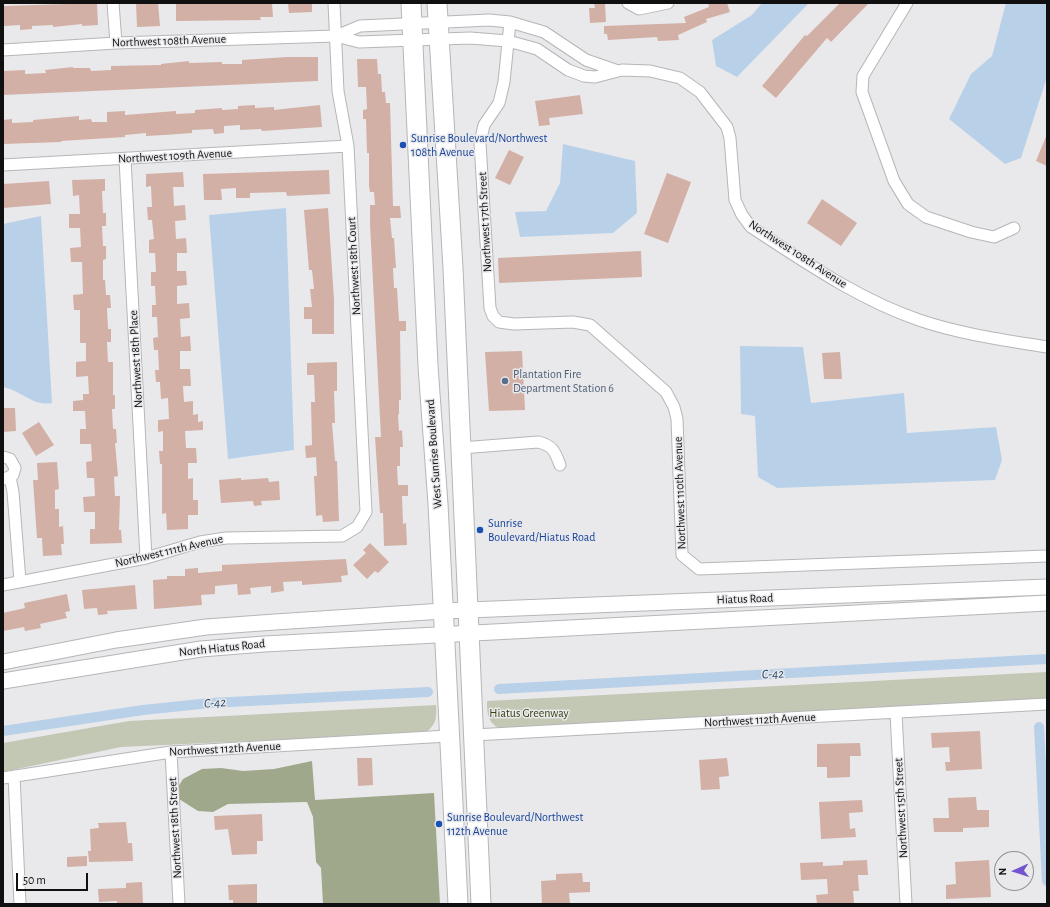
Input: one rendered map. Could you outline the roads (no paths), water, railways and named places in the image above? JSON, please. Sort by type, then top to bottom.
[{"type":"highway","name":"West Sunrise Boulevard","points":[[411,3],[428,366],[438,504],[448,736],[458,904]]},
{"type":"highway","points":[[437,3],[469,610],[481,904]]},
{"type":"main road","name":"Hiatus Road","points":[[443,611],[1047,587]]},
{"type":"main road","name":"Hiatus Road","points":[[444,634],[1047,603]]},
{"type":"main road","name":"North Hiatus Road","points":[[3,662],[116,640],[206,627],[443,611]]},
{"type":"main road","name":"North Hiatus Road","points":[[3,681],[201,649],[444,634]]},
{"type":"street","points":[[113,3],[116,43]]},
{"type":"street","name":"Northwest 18th Court","points":[[334,3],[338,91],[348,146],[366,512],[358,527]]},
{"type":"street","points":[[628,4],[639,9],[668,3]]},
{"type":"street","points":[[907,3],[863,76],[862,92],[894,181],[908,204],[926,217],[971,232],[994,237],[1014,228]]},
{"type":"street","name":"Northwest 108th Avenue","points":[[3,50],[116,43],[336,36],[360,42],[413,32],[439,31],[489,20],[510,22],[544,32],[586,60],[615,70],[650,71],[680,78],[700,92],[728,127],[735,200],[742,216],[752,227],[828,278],[878,304],[918,320],[960,332],[1047,347]]},
{"type":"street","name":"Northwest 17th Street","points":[[490,308],[480,143],[484,125],[499,103],[504,82],[510,22]]},
{"type":"street","name":"Northwest 108th Avenue","points":[[336,36],[360,26],[413,32],[439,31],[470,38],[508,41],[537,49],[568,70],[584,76],[595,76],[615,70]]},
{"type":"street","name":"Northwest 109th Avenue","points":[[3,165],[348,146]]},
{"type":"street","name":"Northwest 18th Place","points":[[125,159],[146,558]]},
{"type":"street","name":"Northwest 110th Avenue","points":[[490,308],[492,316],[498,322],[514,324],[573,322],[590,325],[666,392],[674,407],[677,419],[682,555],[699,569],[1047,556]]},
{"type":"street","points":[[461,448],[538,442],[548,444],[555,450],[560,464]]},
{"type":"street","points":[[3,457],[10,459],[14,465],[14,472],[6,478],[13,492],[20,581]]},
{"type":"street","name":"Northwest 111th Avenue","points":[[3,585],[146,558],[200,542],[226,538],[342,536],[358,527]]},
{"type":"street","name":"Northwest 112th Avenue","points":[[474,735],[1047,704]]},
{"type":"street","name":"Northwest 15th Street","points":[[896,713],[906,904]]},
{"type":"street","name":"Northwest 112th Avenue","points":[[8,777],[171,752],[448,736]]},
{"type":"street","name":"Northwest 18th Street","points":[[171,752],[179,904]]},
{"type":"street","points":[[8,777],[20,904]]},
{"type":"water","points":[[762,3],[809,3],[737,77],[716,66],[712,40],[752,15]]},
{"type":"water","points":[[1006,3],[1047,3],[1047,77],[1021,158],[1005,164],[949,119],[971,74],[992,56]]},
{"type":"water","points":[[563,144],[635,161],[637,213],[613,233],[520,237],[515,212],[546,211],[560,183]]},
{"type":"water","points":[[286,208],[294,450],[228,459],[209,215]]},
{"type":"water","points":[[41,216],[52,403],[45,404],[39,403],[15,391],[3,387],[3,224]]},
{"type":"water","points":[[740,346],[803,347],[811,403],[904,393],[907,433],[996,427],[1002,460],[995,480],[777,488],[758,477],[755,416],[741,414]]},
{"type":"waterway","name":"C-42","points":[[499,689],[1047,659]]},
{"type":"waterway","name":"C-42","points":[[3,731],[143,710],[210,703],[428,692]]},
{"type":"waterway","points":[[1039,727],[1047,881]]},
{"type":"place","name":"Sunrise Boulevard/Northwest 108th Avenue","points":[[403,145]]},
{"type":"place","name":"Plantation Fire Department Station 6","points":[[505,381]]},
{"type":"place","name":"Sunrise Boulevard/Hiatus Road","points":[[480,530]]},
{"type":"place","name":"Sunrise Boulevard/Northwest 112th Avenue","points":[[439,824]]},
{"type":"park label","name":"Hiatus Greenway","points":[[529,713]]}]
